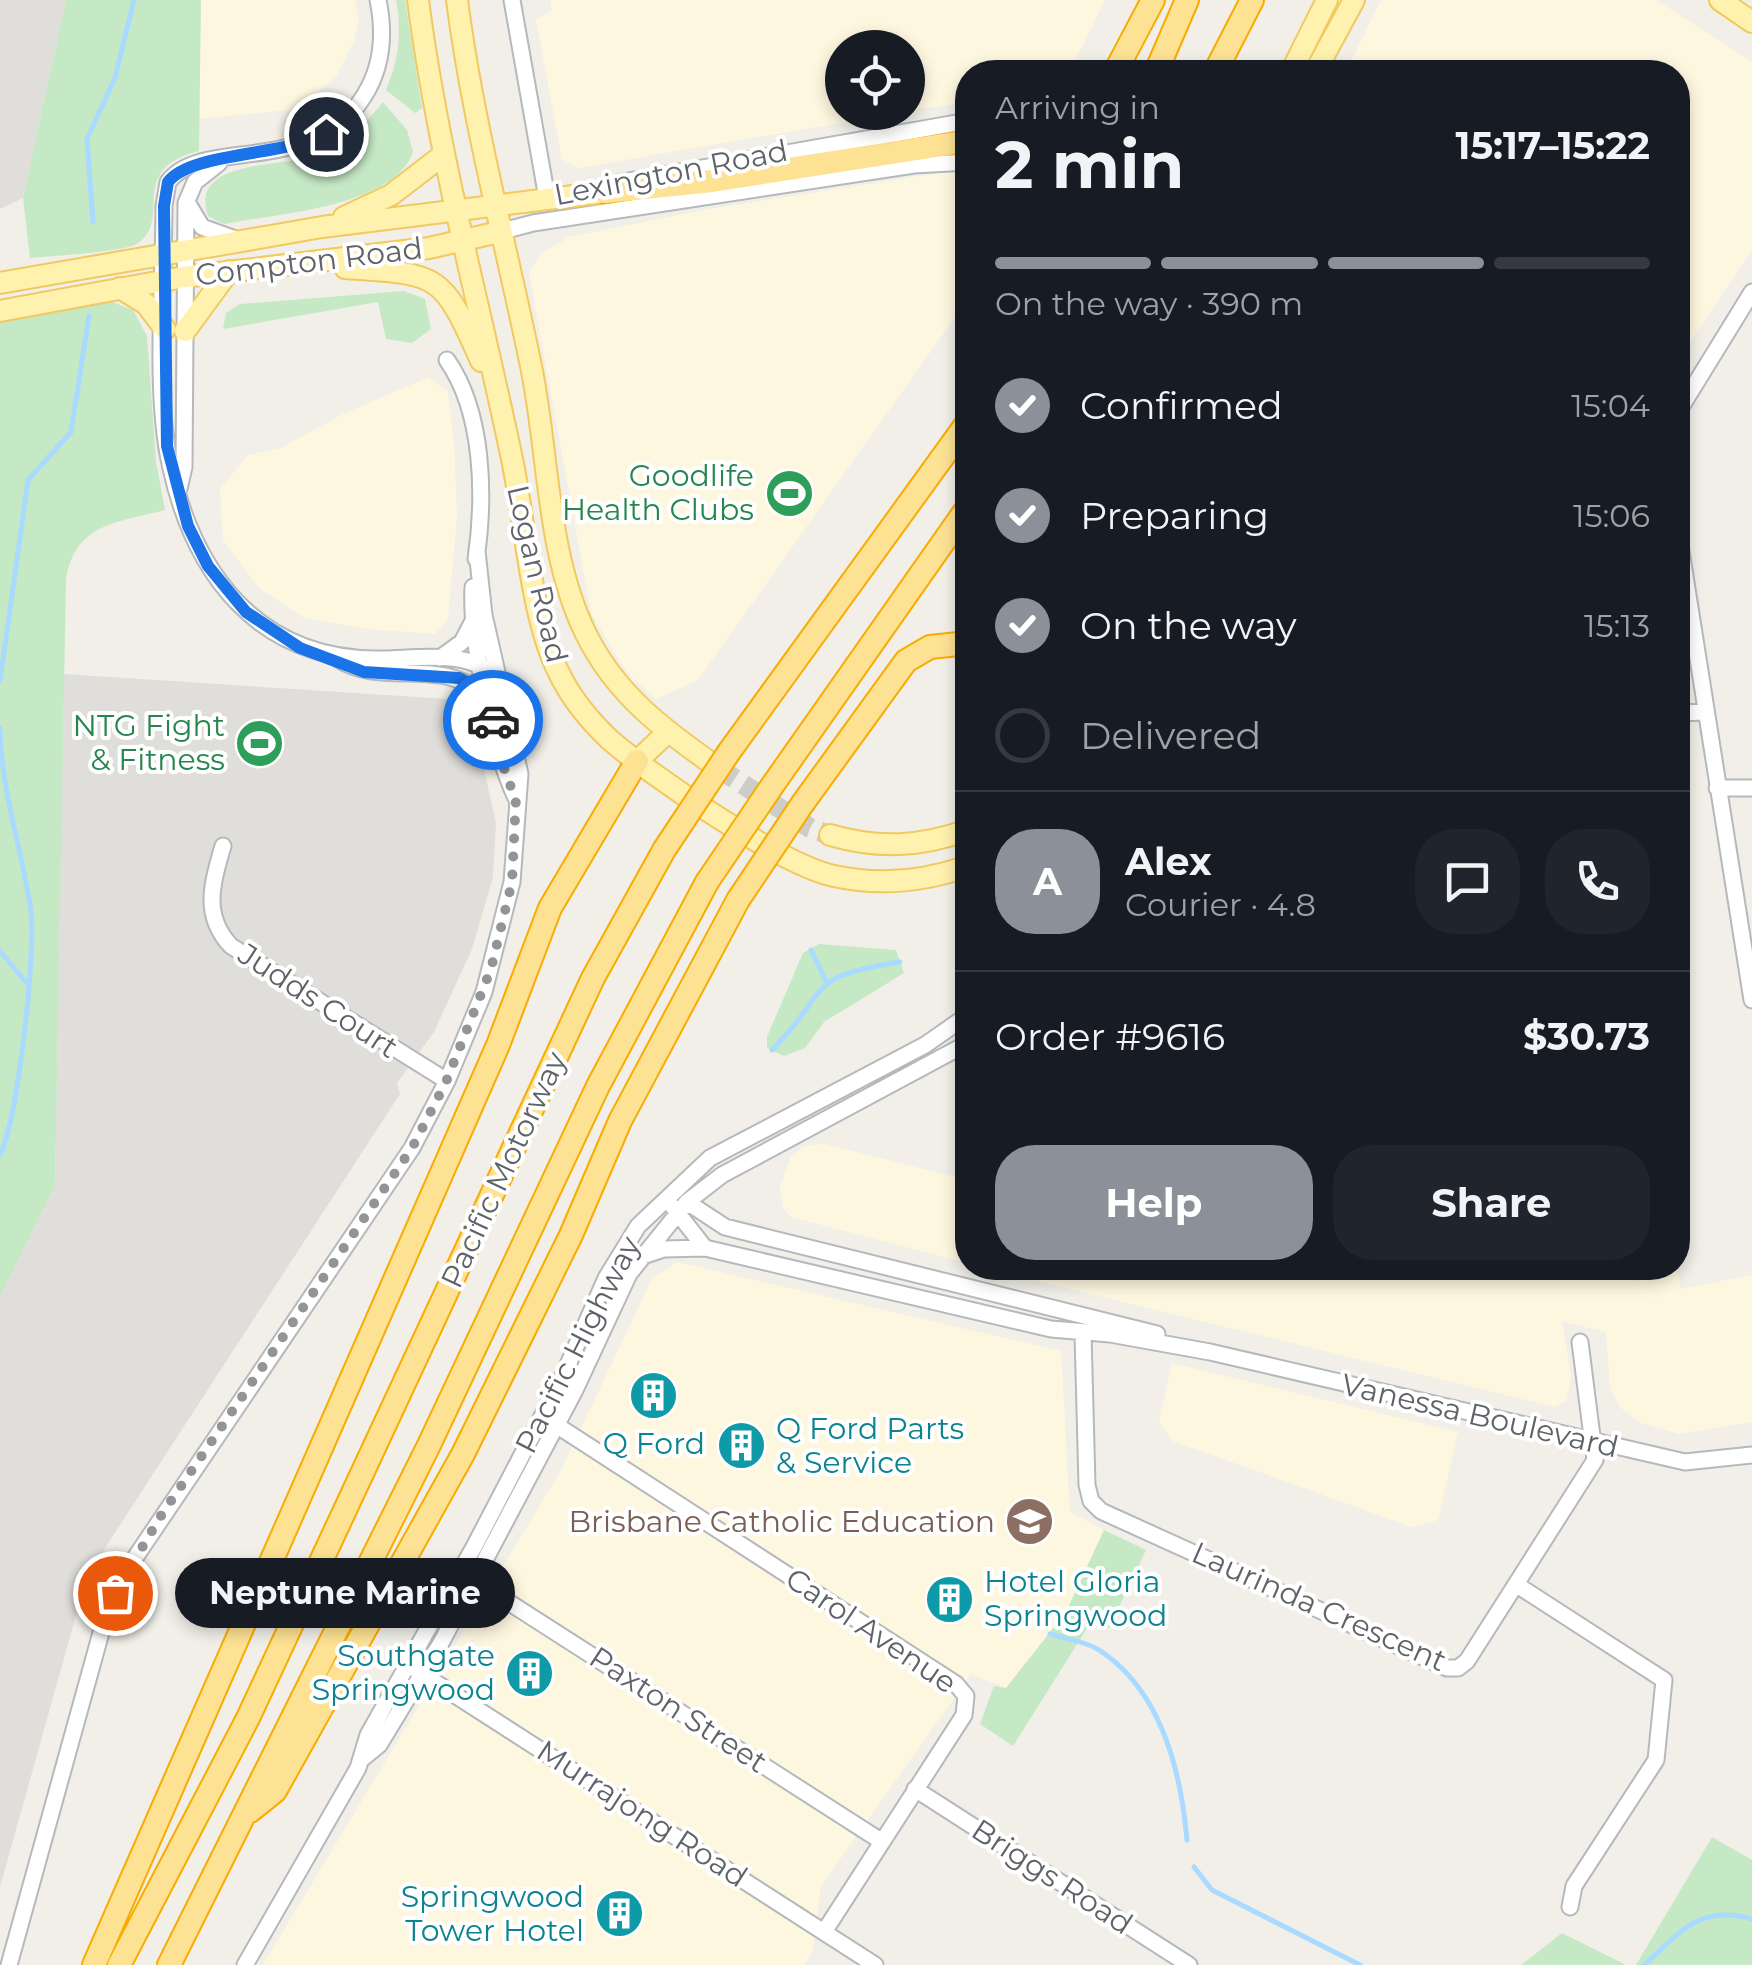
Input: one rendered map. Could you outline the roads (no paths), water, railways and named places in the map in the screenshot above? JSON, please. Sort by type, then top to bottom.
[{"type":"highway","points":[[1121,60],[1153,0]]},
{"type":"highway","points":[[1161,60],[1187,0]]},
{"type":"highway","points":[[1221,60],[1252,0]]},
{"type":"highway","points":[[605,192],[712,181],[955,143]]},
{"type":"highway","name":"Pacific Motorway","points":[[118,1965],[248,1718],[593,978],[664,850],[723,760],[955,440]]},
{"type":"highway","name":"Pacific Motorway","points":[[169,1965],[430,1445],[598,1086],[707,882],[955,526]]},
{"type":"highway","points":[[243,1816],[275,1791],[462,1454],[571,1234],[620,1121],[738,900],[906,661],[930,647],[955,645]]},
{"type":"highway","points":[[881,694],[933,658],[955,659]]},
{"type":"highway","points":[[94,1965],[498,1044],[536,938],[608,804],[637,761]]},
{"type":"main road","name":"Logan Road","points":[[418,0],[444,155],[502,409],[544,633],[556,668],[590,719],[637,761],[780,854],[819,872],[883,883],[955,871]]},
{"type":"main road","name":"Logan Road","points":[[457,0],[474,114],[531,366],[568,589],[585,633],[611,676],[668,732],[723,760]]},
{"type":"main road","points":[[1297,60],[1327,0]]},
{"type":"main road","points":[[1322,60],[1354,0]]},
{"type":"main road","points":[[1720,0],[1752,22]]},
{"type":"main road","points":[[322,226],[391,195],[444,155]]},
{"type":"main road","name":"Lexington Road","points":[[493,202],[605,192]]},
{"type":"main road","name":"Compton Road","points":[[0,283],[175,250],[493,202]]},
{"type":"main road","name":"Compton Road","points":[[0,311],[174,278],[463,241],[500,232]]},
{"type":"main road","points":[[296,264],[412,272],[434,280],[459,312],[502,409]]},
{"type":"main road","points":[[120,288],[146,304],[175,330],[229,270]]},
{"type":"main road","points":[[637,761],[668,732]]},
{"type":"main road","points":[[830,835],[900,845],[924,844],[955,834]]},
{"type":"street","points":[[378,0],[383,30],[380,58],[369,88],[350,114],[306,144],[191,164],[168,182],[175,250],[175,330],[184,468],[179,489],[199,551],[233,598],[261,624],[300,648],[338,659],[364,672],[456,677],[484,669],[492,660],[491,647]]},
{"type":"street","points":[[512,0],[547,198]]},
{"type":"street","name":"Lexington Road","points":[[605,192],[625,180],[681,168],[955,123]]},
{"type":"street","points":[[175,250],[187,198],[197,179],[223,161]]},
{"type":"street","name":"Lexington Road","points":[[500,232],[925,163],[955,162]]},
{"type":"street","points":[[187,198],[202,227],[239,240]]},
{"type":"street","points":[[1690,393],[1752,292]]},
{"type":"street","name":"Logan Road","points":[[447,360],[463,384],[471,417],[479,472],[476,611],[490,708],[506,776],[516,798]]},
{"type":"street","points":[[436,660],[462,642],[476,611]]},
{"type":"street","name":"Logan Road","points":[[476,611],[506,699]]},
{"type":"street","points":[[1690,612],[1752,1000]]},
{"type":"street","points":[[8,1965],[107,1612],[124,1574],[412,1148],[446,1082],[484,992],[506,916],[520,774],[506,699],[484,669],[465,659],[338,659]]},
{"type":"street","points":[[456,677],[474,686],[490,708]]},
{"type":"street","points":[[1690,713],[1705,712]]},
{"type":"street","points":[[1718,788],[1752,788]]},
{"type":"street","name":"Judds Court","points":[[222,846],[211,888],[216,931],[232,946],[446,1082]]},
{"type":"street","name":"Pacific Highway","points":[[246,1965],[362,1759],[368,1736],[474,1580],[550,1421],[606,1278],[638,1226],[666,1195],[710,1158],[925,1045],[955,1024]]},
{"type":"street","name":"Pacific Highway","points":[[416,1669],[614,1298],[640,1257],[682,1208],[722,1175],[955,1050]]},
{"type":"street","points":[[666,1195],[682,1208],[705,1248]]},
{"type":"street","name":"Vanessa Boulevard","points":[[682,1208],[724,1227],[1133,1327],[1210,1352]]},
{"type":"street","name":"Vanessa Boulevard","points":[[640,1257],[664,1249],[705,1248],[1082,1334],[1110,1334],[1210,1352],[1684,1462],[1752,1455]]},
{"type":"street","points":[[881,1288],[886,1268]]},
{"type":"street","name":"Laurinda Crescent","points":[[1082,1334],[1087,1485],[1091,1501],[1101,1511],[1447,1668],[1458,1668],[1467,1661],[1517,1584],[1595,1460],[1591,1442]]},
{"type":"street","points":[[1580,1342],[1591,1442]]},
{"type":"street","name":"Carol Avenue","points":[[550,1421],[956,1684],[966,1696],[964,1714],[824,1932]]},
{"type":"street","name":"Paxton Street","points":[[474,1580],[882,1840]]},
{"type":"street","points":[[1517,1584],[1664,1680],[1656,1760],[1574,1886],[1570,1907]]},
{"type":"street","name":"Murrajong Road","points":[[416,1669],[876,1965]]},
{"type":"street","name":"Briggs Road","points":[[915,1789],[1189,1965]]},
{"type":"waterway","points":[[93,222],[87,139],[115,78],[134,0]]},
{"type":"waterway","points":[[0,681],[28,480],[71,432],[89,316]]},
{"type":"waterway","points":[[0,728],[4,774],[32,932],[19,1073],[0,1155]]},
{"type":"waterway","points":[[811,950],[826,981]]},
{"type":"waterway","points":[[0,951],[26,982]]},
{"type":"waterway","points":[[772,1050],[821,989],[832,981],[900,962]]},
{"type":"waterway","points":[[1050,1634],[1096,1649],[1123,1669],[1140,1689],[1154,1712],[1173,1761],[1187,1840]]},
{"type":"waterway","points":[[1194,1867],[1212,1890],[1360,1965]]},
{"type":"waterway","points":[[1644,1965],[1680,1932],[1704,1918],[1734,1915],[1752,1919]]},
{"type":"tunnel","points":[[718,768],[810,828],[830,835]]},
{"type":"place","name":"Goodlife Health Clubs","points":[[789,493]]},
{"type":"place","name":"NTG Fight & Fitness","points":[[260,743]]},
{"type":"place","name":"Q Ford","points":[[654,1395]]},
{"type":"place","name":"Q Ford Parts & Service","points":[[741,1446]]},
{"type":"place","name":"Brisbane Catholic Education","points":[[1030,1522]]},
{"type":"place","name":"Neptune Marine","points":[[115,1593]]},
{"type":"place","name":"Hotel Gloria Springwood","points":[[949,1599]]},
{"type":"place","name":"Southgate Springwood","points":[[530,1673]]},
{"type":"place","name":"Springwood Tower Hotel","points":[[619,1914]]}]
